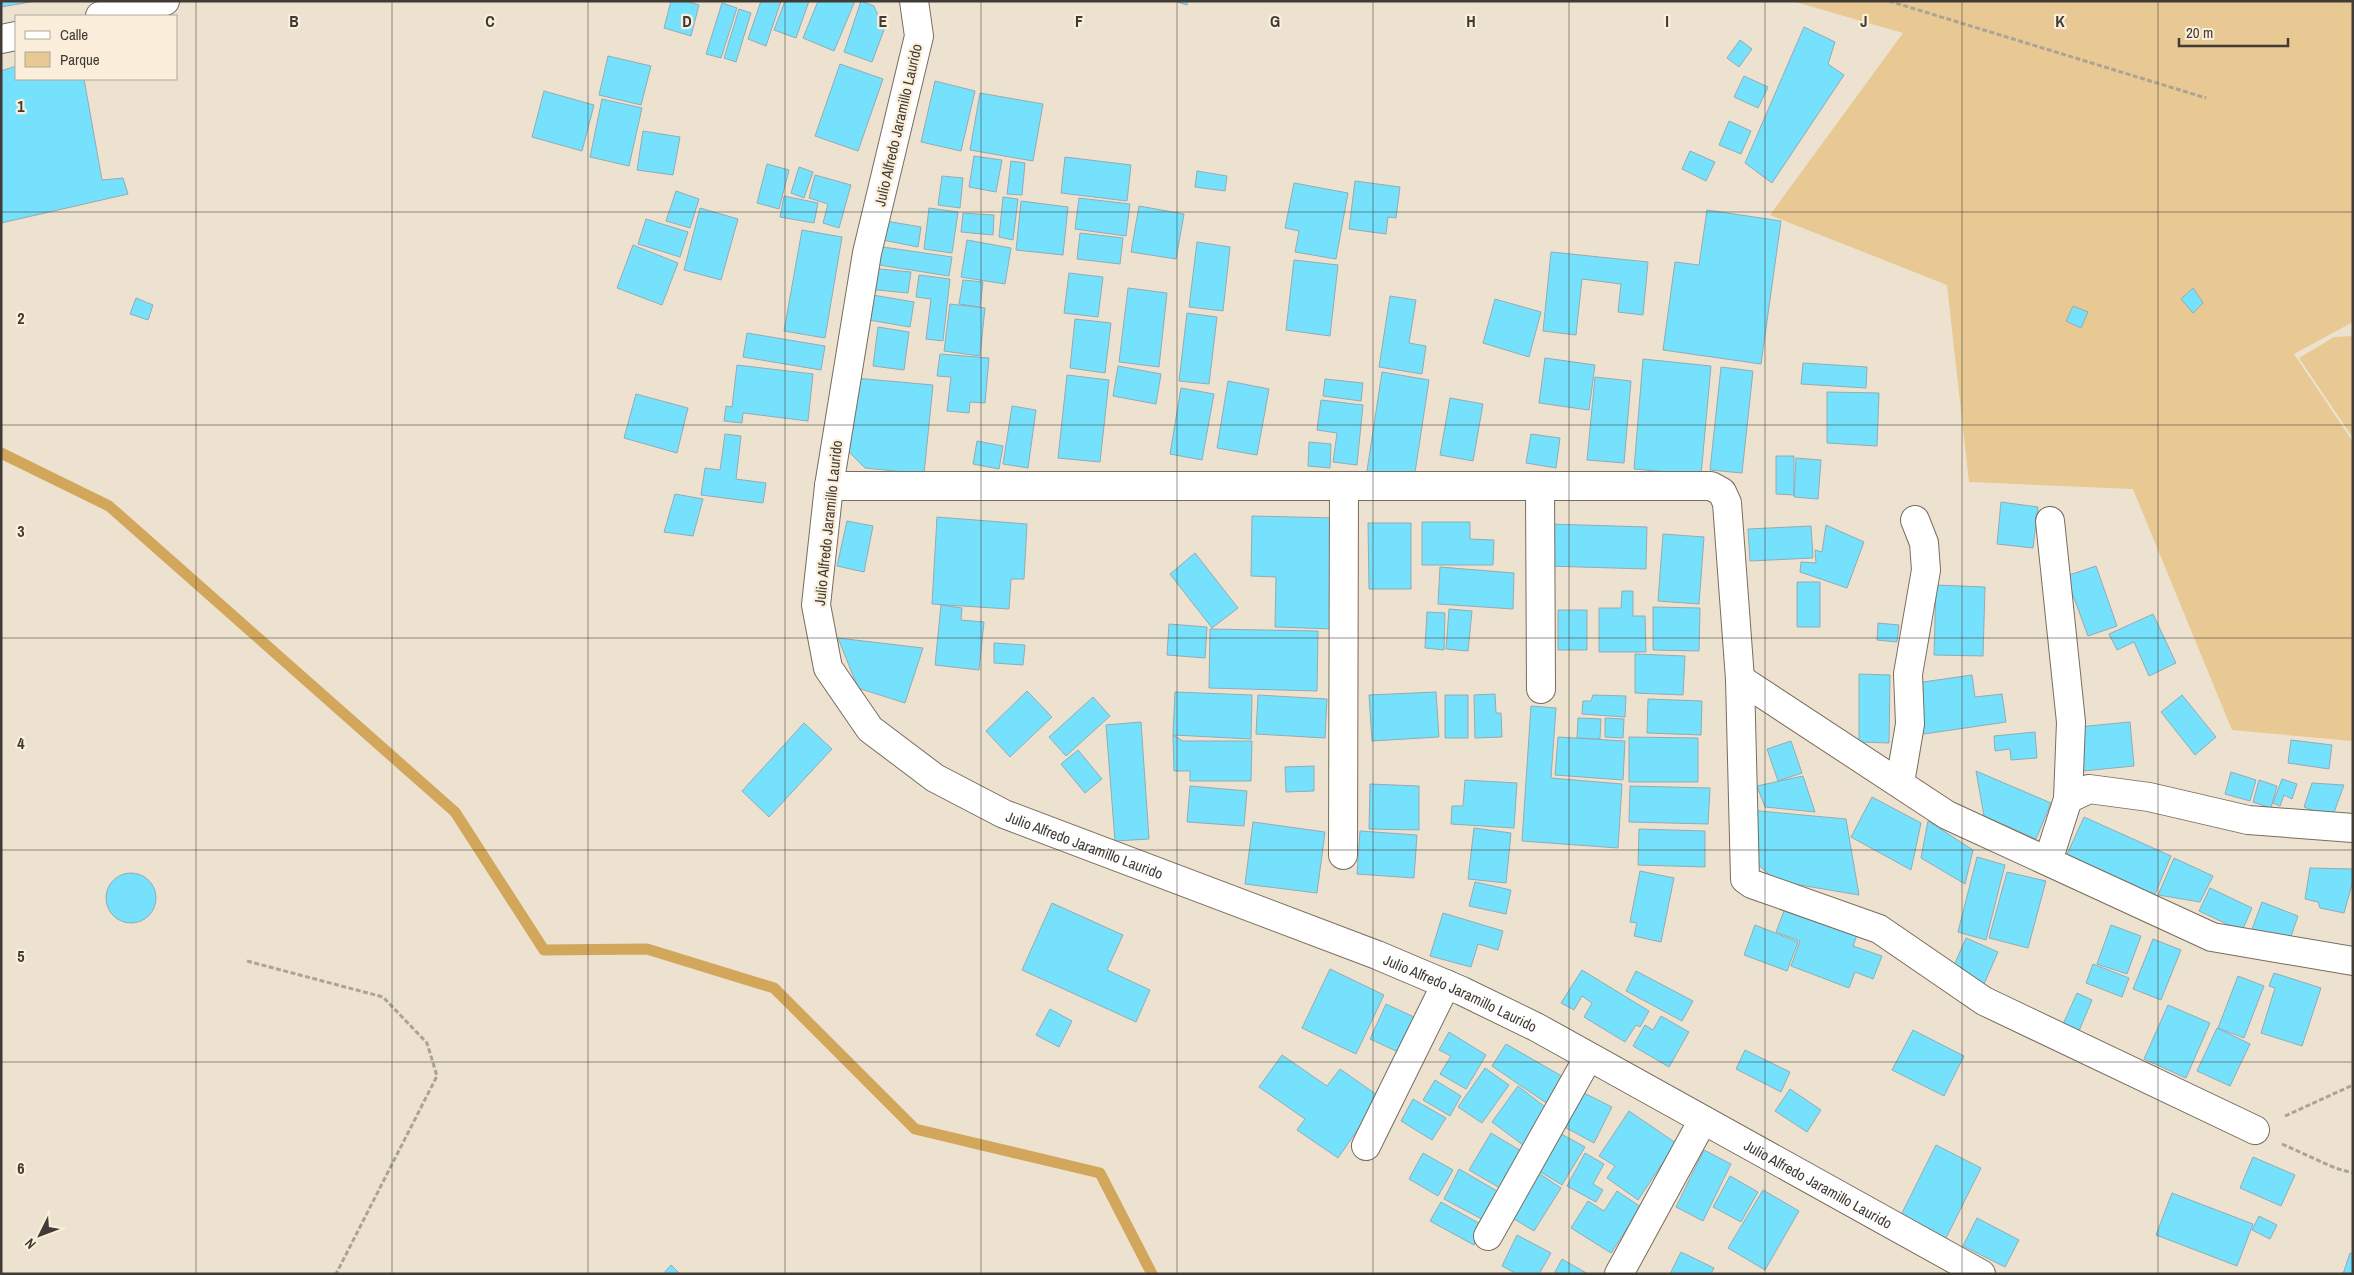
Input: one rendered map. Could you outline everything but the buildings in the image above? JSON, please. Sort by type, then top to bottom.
[{"type":"street","points":[[104,15],[166,1]]},
{"type":"street","name":"Julio Alfredo Jaramillo Laurido","points":[[914,1],[919,36],[867,253],[829,486],[816,605],[828,668],[870,729],[935,778],[1004,814],[1377,955],[1446,984],[1536,1027],[1588,1058],[1981,1274]]},
{"type":"street","points":[[1,39],[15,36]]},
{"type":"street","points":[[829,486],[1540,488],[1711,486],[1722,492],[1727,504],[1740,678],[1743,877],[1747,882],[1879,929],[1984,1001],[2255,1130]]},
{"type":"street","points":[[1342,855],[1344,487]]},
{"type":"street","points":[[1540,488],[1541,689]]},
{"type":"street","points":[[1900,783],[1910,724],[1908,674],[1926,570],[1924,543],[1915,520]]},
{"type":"street","points":[[2048,860],[2068,799],[2071,722],[2050,521]]},
{"type":"street","points":[[1740,678],[1948,814],[2212,937],[2353,961]]},
{"type":"street","points":[[2068,799],[2090,789],[2149,797],[2248,820],[2353,828]]},
{"type":"street","points":[[1366,1146],[1446,984]]},
{"type":"street","points":[[1488,1236],[1588,1058]]},
{"type":"street","points":[[1619,1274],[1703,1120]]},
{"type":"path","points":[[1889,1],[2206,98]]},
{"type":"path","points":[[246,960],[383,997],[428,1043],[437,1076],[336,1274]]},
{"type":"path","points":[[2255,1130],[2353,1085]]},
{"type":"path","points":[[2255,1130],[2335,1168],[2353,1174]]},
{"type":"green space","points":[[1792,1],[2353,1],[2353,322],[2294,354],[2353,442],[2353,741],[2232,730],[2133,489],[1969,482],[1947,285],[1770,215],[1903,33]]},
{"type":"green space","points":[[2353,336],[2353,438],[2299,358],[2334,337]]},
{"type":"waterway","points":[[1,453],[109,506],[455,812],[544,950],[647,949],[774,988],[915,1129],[1100,1173],[1152,1274]]}]
